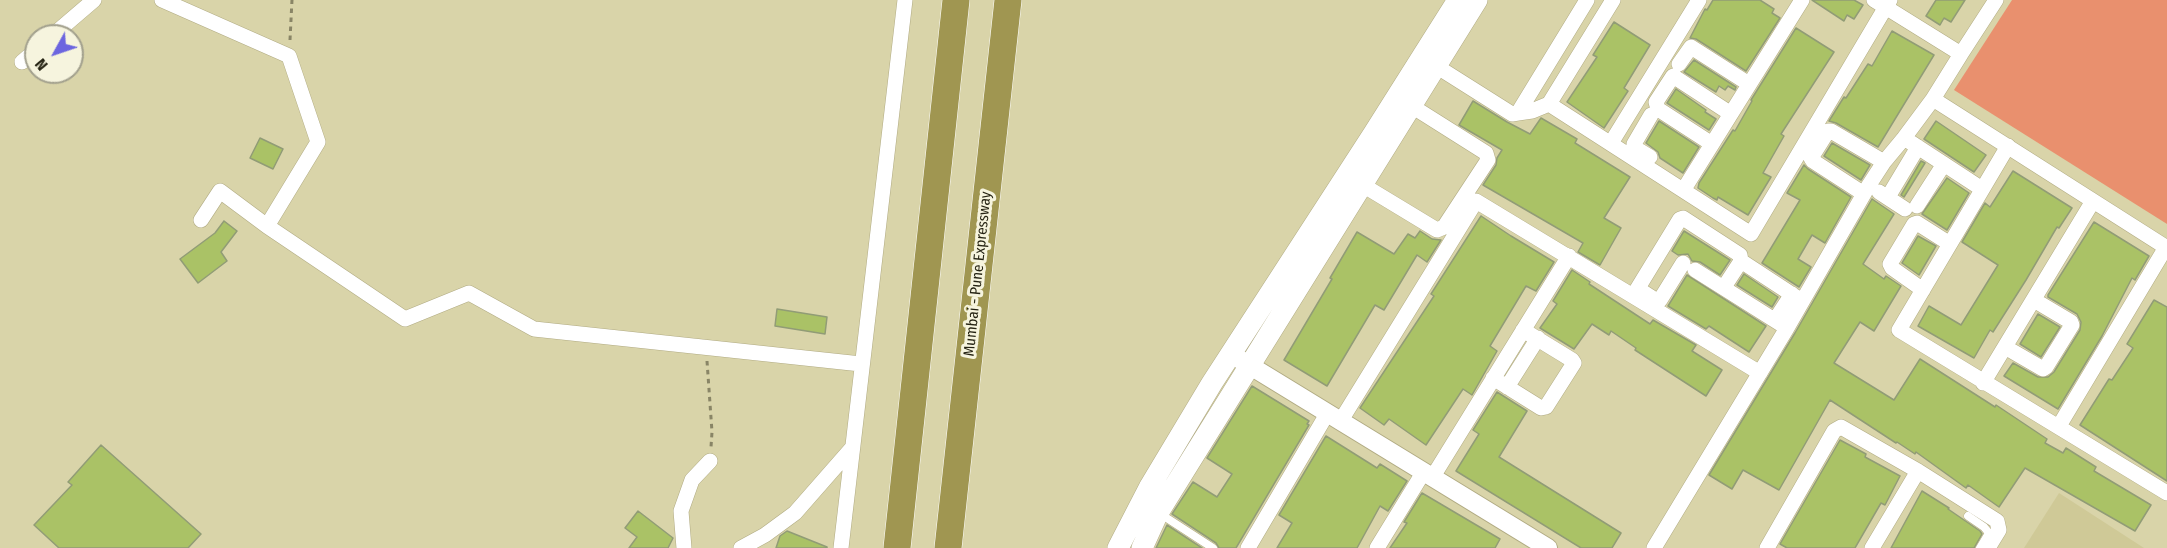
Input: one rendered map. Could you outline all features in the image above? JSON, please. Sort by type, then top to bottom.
[{"type":"highway","points":[[897,548],[956,0]]},
{"type":"highway","name":"Mumbai - Pune Expressway","points":[[948,548],[1008,0]]},
{"type":"main road","points":[[1142,548],[1158,513],[1240,359],[1374,133],[1458,0]]},
{"type":"main road","points":[[1118,548],[1149,488],[1360,184],[1477,0]]},
{"type":"street","points":[[162,0],[289,56],[318,142],[267,226]]},
{"type":"street","points":[[841,548],[905,0]]},
{"type":"street","points":[[1518,113],[1587,0]]},
{"type":"street","points":[[1436,66],[1512,114],[1532,111],[1549,104],[1613,0]]},
{"type":"street","points":[[1611,143],[1699,0]]},
{"type":"street","points":[[1549,104],[1611,143],[1679,176],[1709,141],[1802,0]]},
{"type":"street","points":[[1654,548],[1760,373],[1781,324],[1881,160],[1904,138],[1933,99],[1996,0]]},
{"type":"street","points":[[65,24],[91,1]]},
{"type":"street","points":[[1651,115],[1634,144],[1635,148],[1684,189],[1751,234],[1813,144],[1883,3],[1961,54]]},
{"type":"street","points":[[1709,141],[1656,106],[1656,102],[1690,47],[1746,82]]},
{"type":"street","points":[[1659,68],[1676,70],[1725,110]]},
{"type":"street","points":[[1684,189],[1725,110],[1746,82]]},
{"type":"street","points":[[1933,99],[2166,247],[2059,426]]},
{"type":"street","points":[[1360,184],[1437,230],[1444,227],[1488,160],[1486,153],[1410,105]]},
{"type":"street","points":[[1624,120],[1642,131]]},
{"type":"street","points":[[1881,160],[1831,131],[1813,144],[1811,158],[1864,190],[1888,197],[1911,208],[1944,164]]},
{"type":"street","points":[[1904,138],[1979,186]]},
{"type":"street","points":[[2008,146],[1979,186],[1948,238],[1919,287],[1899,330],[2167,493]]},
{"type":"street","points":[[1888,197],[1918,147]]},
{"type":"street","points":[[201,220],[220,191],[267,226],[405,319],[469,293],[534,329],[861,364]]},
{"type":"street","points":[[1248,548],[1476,201],[1636,293],[1760,373]]},
{"type":"street","points":[[1983,383],[2093,201]]},
{"type":"street","points":[[1636,293],[1680,219],[1683,218],[1740,255],[1741,261],[1724,287]]},
{"type":"street","points":[[1929,222],[1948,238]]},
{"type":"street","points":[[1919,287],[1890,266],[1908,234],[1917,223],[1948,238]]},
{"type":"street","points":[[1377,548],[1493,378],[1569,256]]},
{"type":"street","points":[[1741,261],[1797,298]]},
{"type":"street","points":[[1636,293],[1660,300],[1689,266],[1781,324]]},
{"type":"street","points":[[2005,347],[2043,369],[2072,326],[2071,322],[2034,300]]},
{"type":"street","points":[[1493,378],[1541,408],[1546,407],[1557,390],[1574,363],[1524,330]]},
{"type":"street","points":[[1507,387],[1538,338]]},
{"type":"street","points":[[1240,359],[1427,476],[1526,542],[1548,548]]},
{"type":"street","points":[[1767,548],[1834,431],[1842,427],[1997,521],[1999,530],[1988,548]]},
{"type":"street","points":[[741,548],[765,535],[795,513],[852,448]]},
{"type":"street","points":[[684,548],[681,511],[692,480],[710,460]]},
{"type":"street","points":[[1872,548],[1918,471]]},
{"type":"lane","points":[[1158,513],[1213,548]]},
{"type":"lane","points":[[1968,516],[1989,533],[1980,548]]},
{"type":"path","points":[[289,56],[292,0]]},
{"type":"path","points":[[706,347],[712,432],[710,460]]},
{"type":"shaded area","points":[[2012,0],[2167,0],[2167,224],[1954,90]]},
{"type":"shaded area","points":[[2059,493],[2144,548],[2024,548]]},
{"type":"building","points":[[1713,0],[1760,0],[1774,9],[1772,13],[1780,18],[1746,71],[1696,39],[1690,38],[1705,9],[1707,10]]},
{"type":"building","points":[[1812,0],[1854,0],[1863,5],[1854,19],[1847,15],[1844,21]]},
{"type":"building","points":[[1936,0],[1965,0],[1951,22],[1944,18],[1940,25],[1926,16]]},
{"type":"building","points":[[1614,22],[1650,45],[1624,88],[1628,91],[1604,128],[1567,102],[1597,57],[1593,55]]},
{"type":"building","points":[[1796,28],[1834,52],[1781,134],[1784,136],[1763,173],[1771,177],[1748,215],[1718,197],[1717,200],[1713,198],[1698,188],[1699,183],[1733,130],[1735,131],[1751,100]]},
{"type":"building","points":[[1892,31],[1934,55],[1878,147],[1829,121],[1868,64],[1872,66]]},
{"type":"building","points":[[1694,60],[1736,87],[1735,90],[1728,86],[1725,90],[1719,86],[1716,92],[1684,72]]},
{"type":"building","points":[[1676,89],[1716,119],[1709,130],[1667,103]]},
{"type":"building","points":[[1473,101],[1530,134],[1541,118],[1577,139],[1575,143],[1630,177],[1604,218],[1621,228],[1600,265],[1578,252],[1583,243],[1483,185],[1496,165],[1502,150],[1459,125]]},
{"type":"building","points":[[1659,121],[1699,147],[1683,173],[1660,158],[1658,152],[1646,143]]},
{"type":"building","points":[[1936,121],[1986,155],[1974,172],[1924,139]]},
{"type":"building","points":[[260,138],[283,149],[273,169],[250,158]]},
{"type":"building","points":[[1832,143],[1870,165],[1861,180],[1824,156]]},
{"type":"building","points":[[1921,161],[1925,163],[1904,197],[1901,195]]},
{"type":"building","points":[[1804,165],[1851,197],[1825,243],[1812,235],[1798,259],[1811,267],[1799,287],[1762,263],[1800,200],[1787,193]]},
{"type":"building","points":[[2013,171],[2072,208],[2059,228],[2057,227],[2026,280],[1993,332],[1990,330],[1974,358],[1918,326],[1929,306],[1961,325],[1998,265],[1962,242],[1985,203],[1990,207]]},
{"type":"building","points":[[1947,178],[1969,193],[1947,230],[1922,214]]},
{"type":"building","points":[[1872,199],[1894,214],[1863,264],[1884,279],[1886,276],[1901,286],[1874,331],[1860,322],[1834,363],[1894,400],[1920,359],[2047,439],[2045,443],[2063,453],[2066,448],[2096,467],[2094,471],[2151,505],[2135,531],[2025,468],[1999,507],[1968,485],[1966,488],[1916,452],[1915,454],[1896,443],[1830,400],[1779,490],[1743,470],[1732,489],[1709,475],[1795,333]]},
{"type":"building","points":[[1481,216],[1554,262],[1536,291],[1526,286],[1490,346],[1497,351],[1472,395],[1463,389],[1426,445],[1389,419],[1384,425],[1360,408],[1434,296],[1431,294]]},
{"type":"building","points":[[224,221],[237,231],[221,252],[227,261],[198,283],[180,259],[215,233]]},
{"type":"building","points":[[2094,222],[2149,256],[2135,280],[2132,278],[2102,336],[2058,409],[2004,376],[2013,363],[2038,377],[2048,377],[2054,372],[2080,330],[2081,322],[2077,314],[2048,295]]},
{"type":"building","points":[[1420,231],[1432,239],[1441,240],[1427,262],[1417,255],[1384,310],[1375,305],[1327,386],[1284,360],[1357,232],[1394,254],[1408,234],[1415,238]]},
{"type":"building","points":[[1684,231],[1730,260],[1720,275],[1700,262],[1692,261],[1688,254],[1678,255],[1672,251]]},
{"type":"building","points":[[1918,236],[1936,246],[1919,275],[1902,263]]},
{"type":"building","points":[[1572,270],[1590,282],[1589,284],[1650,324],[1653,320],[1696,345],[1692,351],[1722,370],[1706,396],[1635,350],[1636,348],[1611,331],[1609,335],[1592,324],[1574,349],[1540,328],[1557,304],[1553,301]]},
{"type":"building","points":[[1744,274],[1778,297],[1772,307],[1737,285]]},
{"type":"building","points":[[1687,275],[1766,326],[1749,352],[1709,326],[1706,329],[1668,306]]},
{"type":"building","points":[[2154,300],[2167,307],[2167,481],[2080,425],[2109,379],[2112,380],[2133,348],[2127,344]]},
{"type":"building","points":[[777,309],[827,317],[825,334],[775,326]]},
{"type":"building","points":[[2038,314],[2060,327],[2041,357],[2020,344]]},
{"type":"building","points":[[1252,386],[1309,421],[1307,424],[1309,425],[1236,548],[1219,548],[1216,543],[1172,514],[1193,482],[1217,497],[1232,474],[1207,458]]},
{"type":"building","points":[[1497,392],[1527,411],[1499,457],[1621,533],[1612,548],[1581,548],[1456,471],[1479,434],[1473,430]]},
{"type":"building","points":[[1326,436],[1377,468],[1380,464],[1407,481],[1388,511],[1380,506],[1357,548],[1277,548],[1292,523],[1279,515]]},
{"type":"building","points":[[1840,440],[1900,476],[1885,505],[1881,503],[1855,548],[1787,548],[1780,544]]},
{"type":"building","points":[[101,445],[201,534],[188,548],[59,548],[34,525],[72,485],[68,482]]},
{"type":"building","points":[[1922,491],[1980,531],[1982,534],[1974,548],[1891,548]]},
{"type":"building","points":[[1422,493],[1500,539],[1495,548],[1390,548],[1407,523],[1404,522]]},
{"type":"building","points":[[638,511],[673,538],[668,548],[629,548],[637,537],[625,528]]},
{"type":"building","points":[[1167,525],[1202,548],[1156,548]]},
{"type":"building","points":[[787,531],[827,548],[776,548],[780,536]]}]
